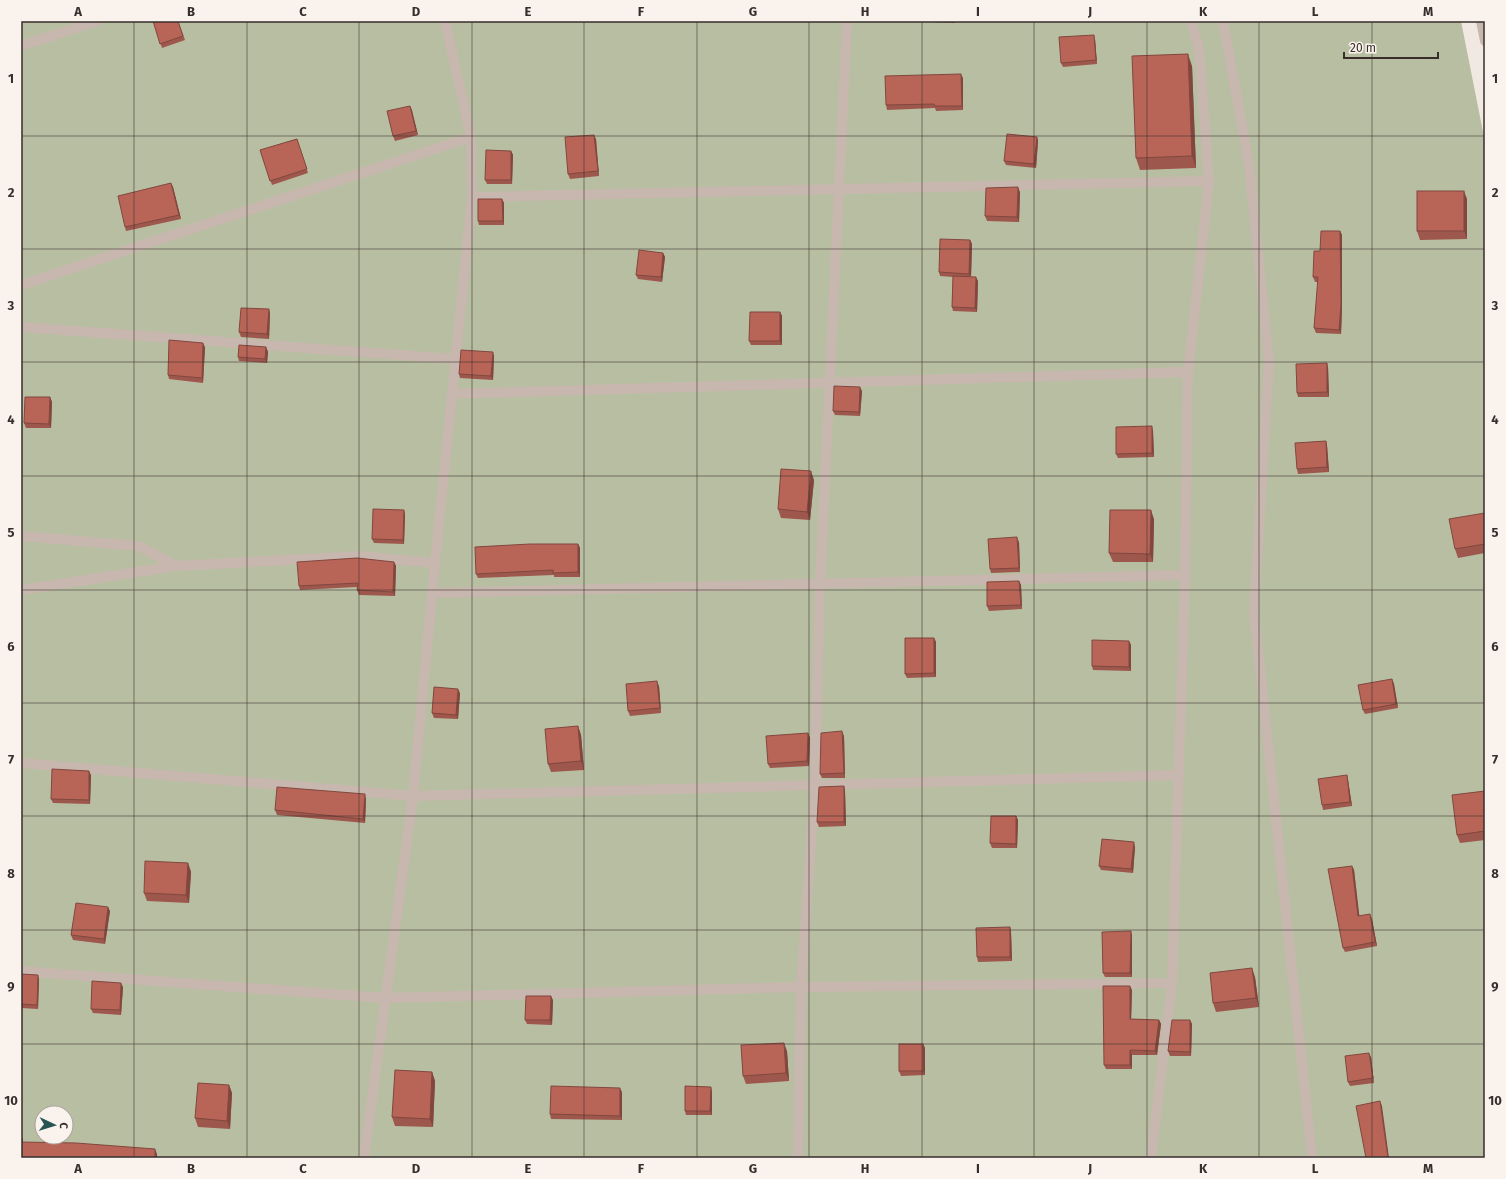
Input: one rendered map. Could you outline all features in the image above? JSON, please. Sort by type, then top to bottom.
[{"type":"street","points":[[21,46],[97,21]]},
{"type":"street","points":[[364,1158],[413,796],[472,196],[471,137],[445,21]]},
{"type":"street","points":[[798,1158],[801,987],[815,784],[820,584],[847,21]]},
{"type":"street","points":[[1152,1158],[1172,983],[1185,575],[1188,372],[1209,181],[1200,48],[1192,21]]},
{"type":"street","points":[[1223,21],[1249,165],[1269,361],[1254,612],[1312,1158]]},
{"type":"street","points":[[1481,21],[1485,41]]},
{"type":"street","points":[[21,285],[471,137]]},
{"type":"street","points":[[472,196],[1209,181]]},
{"type":"street","points":[[21,327],[455,359]]},
{"type":"street","points":[[452,394],[1188,372]]},
{"type":"street","points":[[21,536],[140,546],[176,566]]},
{"type":"street","points":[[21,590],[176,566],[359,556],[435,563]]},
{"type":"street","points":[[432,593],[1185,575]]},
{"type":"street","points":[[21,764],[413,796],[1179,775]]},
{"type":"street","points":[[21,971],[385,998],[801,987],[1172,983]]},
{"type":"green space","points":[[21,21],[1461,21],[1485,142],[1485,1158],[21,1158]]},
{"type":"building","points":[[153,21],[178,21],[183,36],[160,44]]},
{"type":"building","points":[[1094,35],[1096,60],[1061,63],[1059,37]]},
{"type":"building","points":[[1188,54],[1192,156],[1136,158],[1132,56]]},
{"type":"building","points":[[961,74],[962,106],[935,106],[934,104],[886,105],[885,76]]},
{"type":"building","points":[[410,106],[416,131],[393,136],[387,111]]},
{"type":"building","points":[[1007,134],[1037,137],[1034,164],[1004,161]]},
{"type":"building","points":[[594,135],[598,171],[568,174],[565,137]]},
{"type":"building","points":[[297,139],[307,169],[270,181],[260,150]]},
{"type":"building","points":[[486,150],[511,151],[511,180],[485,180]]},
{"type":"building","points":[[171,183],[179,215],[125,227],[118,196]]},
{"type":"building","points":[[1018,187],[1017,217],[985,216],[986,188]]},
{"type":"building","points":[[1417,191],[1464,191],[1464,231],[1417,231]]},
{"type":"building","points":[[478,199],[502,199],[503,221],[478,221]]},
{"type":"building","points":[[1321,231],[1340,231],[1341,304],[1339,330],[1314,328],[1318,277],[1313,277],[1314,251],[1320,251]]},
{"type":"building","points":[[940,239],[970,240],[969,274],[939,272]]},
{"type":"building","points":[[639,250],[663,253],[661,277],[636,275]]},
{"type":"building","points":[[953,276],[976,277],[975,308],[952,307]]},
{"type":"building","points":[[241,308],[269,309],[267,334],[239,332]]},
{"type":"building","points":[[750,312],[780,312],[780,341],[749,341]]},
{"type":"building","points":[[169,340],[203,343],[202,378],[168,375]]},
{"type":"building","points":[[239,345],[266,347],[265,359],[238,357]]},
{"type":"building","points":[[461,350],[493,352],[491,376],[459,374]]},
{"type":"building","points":[[1327,363],[1327,392],[1297,393],[1296,364]]},
{"type":"building","points":[[834,386],[860,387],[859,412],[833,411]]},
{"type":"building","points":[[25,397],[50,397],[49,424],[24,423]]},
{"type":"building","points":[[1152,426],[1152,453],[1116,454],[1116,427]]},
{"type":"building","points":[[1326,441],[1327,467],[1297,469],[1295,443]]},
{"type":"building","points":[[781,469],[811,471],[807,512],[778,509]]},
{"type":"building","points":[[373,509],[404,510],[403,540],[372,539]]},
{"type":"building","points":[[1110,510],[1151,510],[1150,554],[1109,553]]},
{"type":"building","points":[[1485,513],[1485,544],[1455,549],[1449,519]]},
{"type":"building","points":[[1017,537],[1019,568],[990,569],[988,539]]},
{"type":"building","points":[[530,544],[578,544],[578,572],[553,573],[553,570],[476,574],[475,547]]},
{"type":"building","points":[[357,558],[394,562],[393,592],[357,590],[358,583],[299,586],[297,562]]},
{"type":"building","points":[[1019,581],[1021,605],[987,606],[987,582]]},
{"type":"building","points":[[905,638],[934,638],[934,673],[905,674]]},
{"type":"building","points":[[1092,640],[1129,641],[1129,667],[1092,666]]},
{"type":"building","points":[[1392,679],[1396,704],[1363,710],[1358,685]]},
{"type":"building","points":[[657,681],[660,708],[628,711],[626,684]]},
{"type":"building","points":[[434,687],[458,689],[456,715],[432,713]]},
{"type":"building","points":[[578,726],[581,761],[548,764],[545,729]]},
{"type":"building","points":[[842,731],[844,773],[820,774],[821,733]]},
{"type":"building","points":[[808,733],[807,761],[768,764],[766,736]]},
{"type":"building","points":[[52,769],[89,771],[89,800],[51,799]]},
{"type":"building","points":[[1347,775],[1350,802],[1322,805],[1318,779]]},
{"type":"building","points":[[844,786],[844,822],[817,822],[819,787]]},
{"type":"building","points":[[277,787],[365,794],[363,819],[275,810]]},
{"type":"building","points":[[1485,791],[1485,831],[1457,835],[1452,795]]},
{"type":"building","points":[[991,816],[1016,816],[1016,844],[990,843]]},
{"type":"building","points":[[1102,839],[1134,842],[1131,869],[1099,866]]},
{"type":"building","points":[[145,861],[188,863],[186,895],[144,893]]},
{"type":"building","points":[[1352,866],[1358,916],[1370,914],[1375,942],[1343,948],[1328,869]]},
{"type":"building","points":[[76,903],[108,907],[104,939],[71,935]]},
{"type":"building","points":[[1010,927],[1010,957],[977,957],[976,928]]},
{"type":"building","points":[[1131,931],[1130,973],[1103,973],[1102,932]]},
{"type":"building","points":[[1252,968],[1256,998],[1213,1003],[1210,973]]},
{"type":"building","points":[[21,974],[38,975],[37,1005],[21,1004]]},
{"type":"building","points":[[92,981],[121,983],[120,1010],[91,1009]]},
{"type":"building","points":[[1103,986],[1130,986],[1130,1019],[1159,1020],[1155,1051],[1130,1050],[1130,1065],[1104,1065]]},
{"type":"building","points":[[526,996],[551,996],[550,1020],[525,1020]]},
{"type":"building","points":[[1172,1020],[1190,1020],[1190,1052],[1168,1051]]},
{"type":"building","points":[[784,1043],[786,1073],[743,1076],[741,1045]]},
{"type":"building","points":[[899,1044],[923,1044],[923,1071],[899,1071]]},
{"type":"building","points":[[1369,1053],[1373,1078],[1348,1082],[1345,1056]]},
{"type":"building","points":[[395,1070],[432,1072],[430,1119],[392,1117]]},
{"type":"building","points":[[198,1083],[229,1085],[227,1121],[195,1118]]},
{"type":"building","points":[[551,1086],[620,1088],[620,1116],[550,1114]]},
{"type":"building","points":[[685,1086],[711,1087],[710,1111],[685,1111]]},
{"type":"building","points":[[1380,1101],[1388,1158],[1366,1158],[1356,1106]]},
{"type":"building","points":[[21,1142],[34,1142],[34,1145],[74,1145],[74,1143],[76,1143],[155,1149],[155,1158],[21,1158]]}]
